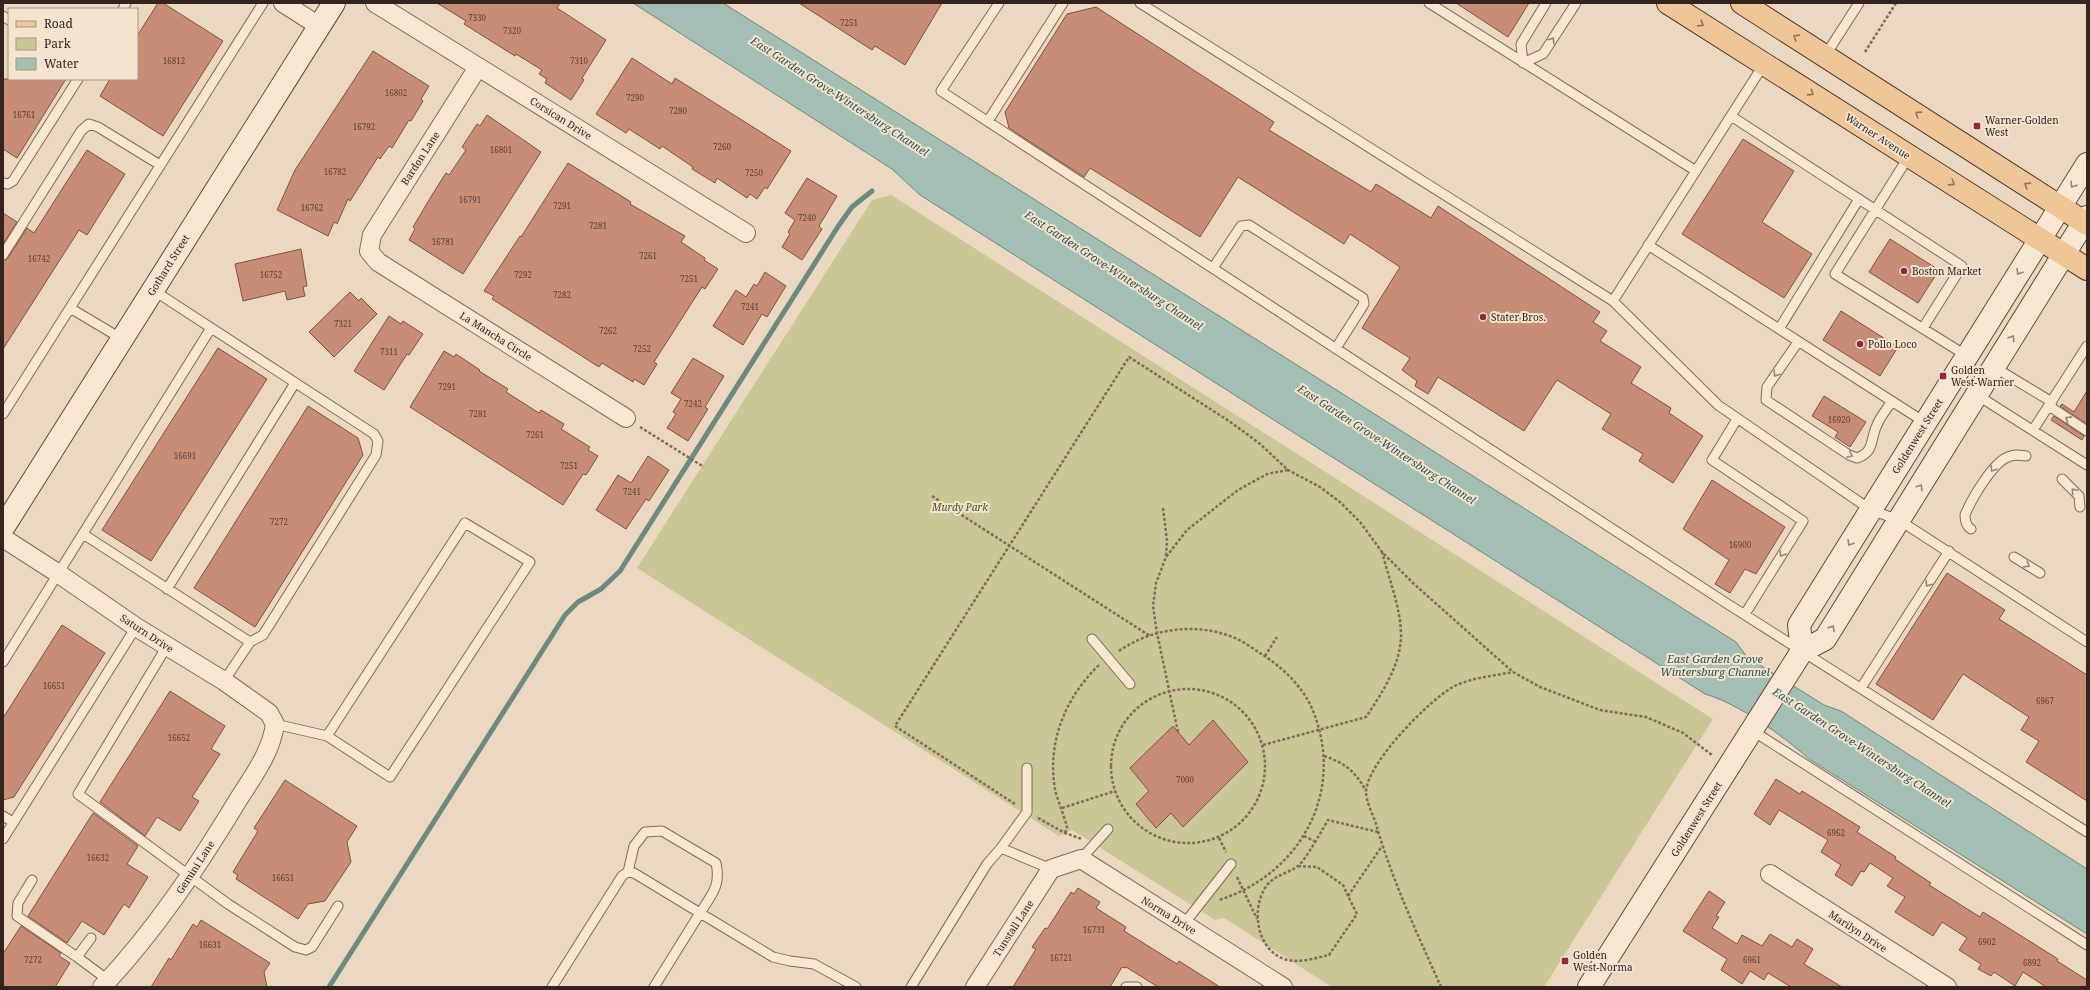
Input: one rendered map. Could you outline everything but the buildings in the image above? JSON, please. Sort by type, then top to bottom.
[{"type":"main road","name":"Gothard Street","points":[[3,528],[334,3]]},
{"type":"main road","name":"Warner Avenue","points":[[1668,3],[2087,269]]},
{"type":"main road","points":[[1742,3],[2060,206],[2086,221],[1825,639],[1802,651]]},
{"type":"main road","name":"Goldenwest Street","points":[[1589,987],[1753,731],[1802,651],[1799,625],[2087,164]]},
{"type":"street","points":[[284,3],[319,26]]},
{"type":"street","name":"Corsican Drive","points":[[375,3],[746,233]]},
{"type":"street","name":"Bardon Lane","points":[[369,251],[372,235],[478,67]]},
{"type":"street","name":"La Mancha Circle","points":[[369,251],[378,262],[626,418]]},
{"type":"street","name":"Saturn Drive","points":[[3,538],[136,627],[224,682],[269,713],[274,730]]},
{"type":"street","name":"Gemini Lane","points":[[105,983],[153,928],[190,876],[269,749],[274,730]]},
{"type":"street","points":[[1051,869],[1080,859]]},
{"type":"street","name":"Norma Drive","points":[[1080,859],[1184,924],[1277,985]]},
{"type":"street","name":"Tunstall Lane","points":[[975,987],[1051,869]]},
{"type":"street","name":"Marilyn Drive","points":[[1770,874],[1947,987]]},
{"type":"lane","points":[[3,414],[263,3]]},
{"type":"lane","points":[[999,3],[941,91],[1802,651],[2087,832]]},
{"type":"lane","points":[[988,122],[1063,3]]},
{"type":"lane","points":[[1140,3],[1156,7],[1613,301],[1718,405],[1737,419],[1871,510],[1898,520],[1949,551],[2087,642]]},
{"type":"lane","points":[[1429,3],[1696,171]]},
{"type":"lane","points":[[1523,63],[1521,44],[1546,3]]},
{"type":"lane","points":[[1523,63],[1543,54],[1576,3]]},
{"type":"lane","points":[[1826,56],[1859,3]]},
{"type":"lane","points":[[1613,301],[1765,64]]},
{"type":"lane","points":[[3,183],[8,184],[13,181],[77,80]]},
{"type":"lane","points":[[1731,116],[1962,266],[1923,328]]},
{"type":"lane","points":[[3,256],[81,131],[89,124],[98,127],[160,165]]},
{"type":"lane","points":[[1909,156],[1835,274],[1967,356]]},
{"type":"lane","points":[[1779,330],[1859,199]]},
{"type":"lane","points":[[1213,268],[1241,226],[1249,225],[1364,298],[1364,304],[1336,348]]},
{"type":"lane","points":[[1648,245],[1926,423]]},
{"type":"lane","points":[[153,290],[374,434],[379,447],[376,455],[263,635],[250,642],[224,682]]},
{"type":"lane","points":[[70,308],[122,339]]},
{"type":"lane","points":[[3,662],[211,328]]},
{"type":"lane","points":[[1798,342],[1767,387],[1766,400],[1842,451],[1857,458],[1868,451],[1872,446],[1876,426],[1892,402]]},
{"type":"lane","points":[[2034,430],[2087,346]]},
{"type":"lane","points":[[1994,367],[2050,404],[2087,431]]},
{"type":"lane","points":[[168,588],[295,383]]},
{"type":"lane","points":[[1977,396],[2034,430],[2087,465]]},
{"type":"lane","points":[[1737,419],[1712,460],[1803,521],[1745,614]]},
{"type":"lane","points":[[1971,529],[1968,527],[1965,520],[1965,515],[1997,463],[2016,454],[2026,456]]},
{"type":"lane","points":[[2062,479],[2079,496],[2080,507]]},
{"type":"lane","points":[[274,730],[327,736],[390,777],[530,562],[466,523],[327,736]]},
{"type":"lane","points":[[83,534],[250,642]]},
{"type":"lane","points":[[1861,688],[1949,551]]},
{"type":"lane","points":[[2014,557],[2040,573]]},
{"type":"lane","points":[[3,839],[136,627]]},
{"type":"lane","points":[[1092,639],[1130,684]]},
{"type":"lane","points":[[168,646],[78,794],[228,904],[295,947],[306,950],[312,947],[338,906]]},
{"type":"lane","points":[[1753,731],[2087,945]]},
{"type":"lane","points":[[911,987],[987,864],[1002,848],[1027,812],[1028,768]]},
{"type":"lane","points":[[3,816],[13,822]]},
{"type":"lane","points":[[1080,859],[1108,829]]},
{"type":"lane","points":[[628,872],[634,846],[645,832],[662,831],[716,863],[719,877],[715,889],[654,987]]},
{"type":"lane","points":[[1002,848],[1051,869]]},
{"type":"lane","points":[[1184,924],[1231,864]]},
{"type":"lane","points":[[552,987],[622,876],[628,872],[634,873],[773,957],[814,964],[856,987]]},
{"type":"lane","points":[[32,880],[18,903],[17,916],[77,957],[105,983]]},
{"type":"lane","points":[[77,957],[91,938]]},
{"type":"lane","points":[[1126,987],[1137,987]]},
{"type":"path","points":[[1865,52],[1896,3]]},
{"type":"path","points":[[1093,844],[1065,833],[1027,812],[895,726],[1128,357],[1230,421],[1258,443],[1288,470],[1320,487],[1340,502],[1360,522],[1382,552],[1426,595],[1513,672],[1540,687],[1567,699],[1600,710],[1646,717],[1682,733],[1729,767]]},
{"type":"path","points":[[626,418],[674,450],[704,467]]},
{"type":"path","points":[[1166,556],[1187,530],[1238,490],[1267,474],[1288,470]]},
{"type":"path","points":[[932,496],[1150,636]]},
{"type":"path","points":[[1163,508],[1167,541],[1166,556],[1156,583],[1153,606],[1157,633],[1178,732]]},
{"type":"path","points":[[1264,745],[1366,717],[1384,690],[1398,654],[1401,634],[1398,611],[1382,552]]},
{"type":"path","points":[[1065,833],[1068,827],[1056,791],[1054,775],[1054,746],[1063,715],[1078,688],[1100,664],[1128,644],[1157,633],[1181,629],[1201,630],[1218,633],[1237,639],[1265,656],[1293,678],[1308,700],[1315,716],[1324,756],[1321,795],[1312,820],[1304,836],[1292,852],[1269,875],[1244,890],[1197,907]]},
{"type":"path","points":[[1265,656],[1276,637]]},
{"type":"path","points":[[1366,792],[1382,756],[1428,707],[1452,688],[1471,681],[1513,672]]},
{"type":"path","points":[[1193,690],[1211,692],[1232,702],[1245,712],[1253,723],[1264,745],[1266,758],[1265,772],[1253,806],[1245,818],[1219,838],[1199,843],[1181,843],[1167,840],[1147,830],[1129,815],[1121,804],[1116,791],[1112,769],[1112,756],[1120,732],[1127,719],[1136,709],[1148,701],[1169,692],[1193,690]]},
{"type":"path","points":[[1324,756],[1341,762],[1358,777],[1366,792],[1389,867],[1440,987]]},
{"type":"path","points":[[1062,808],[1116,791]]},
{"type":"path","points":[[1298,866],[1328,820],[1378,832]]},
{"type":"path","points":[[1304,836],[1314,841]]},
{"type":"path","points":[[1219,838],[1258,921]]},
{"type":"path","points":[[1348,896],[1382,846]]},
{"type":"path","points":[[1298,866],[1317,867],[1343,885],[1357,914],[1329,955],[1298,962],[1283,959],[1270,949],[1261,937],[1258,921],[1258,906],[1265,889],[1277,876],[1298,866]]},
{"type":"path","points":[[1269,875],[1273,880]]},
{"type":"green space","name":"Murdy Park","points":[[891,195],[1713,719],[1544,987],[1332,987],[1224,918],[1215,920],[1072,830],[1059,836],[637,568],[872,200]]},
{"type":"water","name":"East Garden Grove Wintersburg Channel","points":[[633,3],[723,3],[1736,642],[1747,657],[1824,705],[1841,711],[2087,869],[2087,934],[1809,759],[1760,721],[1732,705],[1705,694],[920,195],[892,169]]},
{"type":"waterway","points":[[329,987],[565,615],[578,602],[601,589],[620,571],[839,225],[852,207],[872,191]]},
{"type":"place","name":"Warner-Golden West","points":[[1977,126]]},
{"type":"place","name":"Boston Market","points":[[1904,271]]},
{"type":"place","name":"Stater Bros.","points":[[1483,317]]},
{"type":"place","name":"Pollo Loco","points":[[1860,344]]},
{"type":"place","name":"Golden West-Warner","points":[[1943,376]]},
{"type":"place","name":"Golden West-Norma","points":[[1565,961]]},
{"type":"water label","name":"East Garden Grove-Wintersburg Channel","points":[[840,96]]},
{"type":"water label","name":"East Garden Grove-Wintersburg Channel","points":[[1114,270]]},
{"type":"water label","name":"East Garden Grove-Wintersburg Channel","points":[[1387,444]]},
{"type":"water label","name":"East Garden Grove-Wintersburg Channel","points":[[1862,747]]}]
